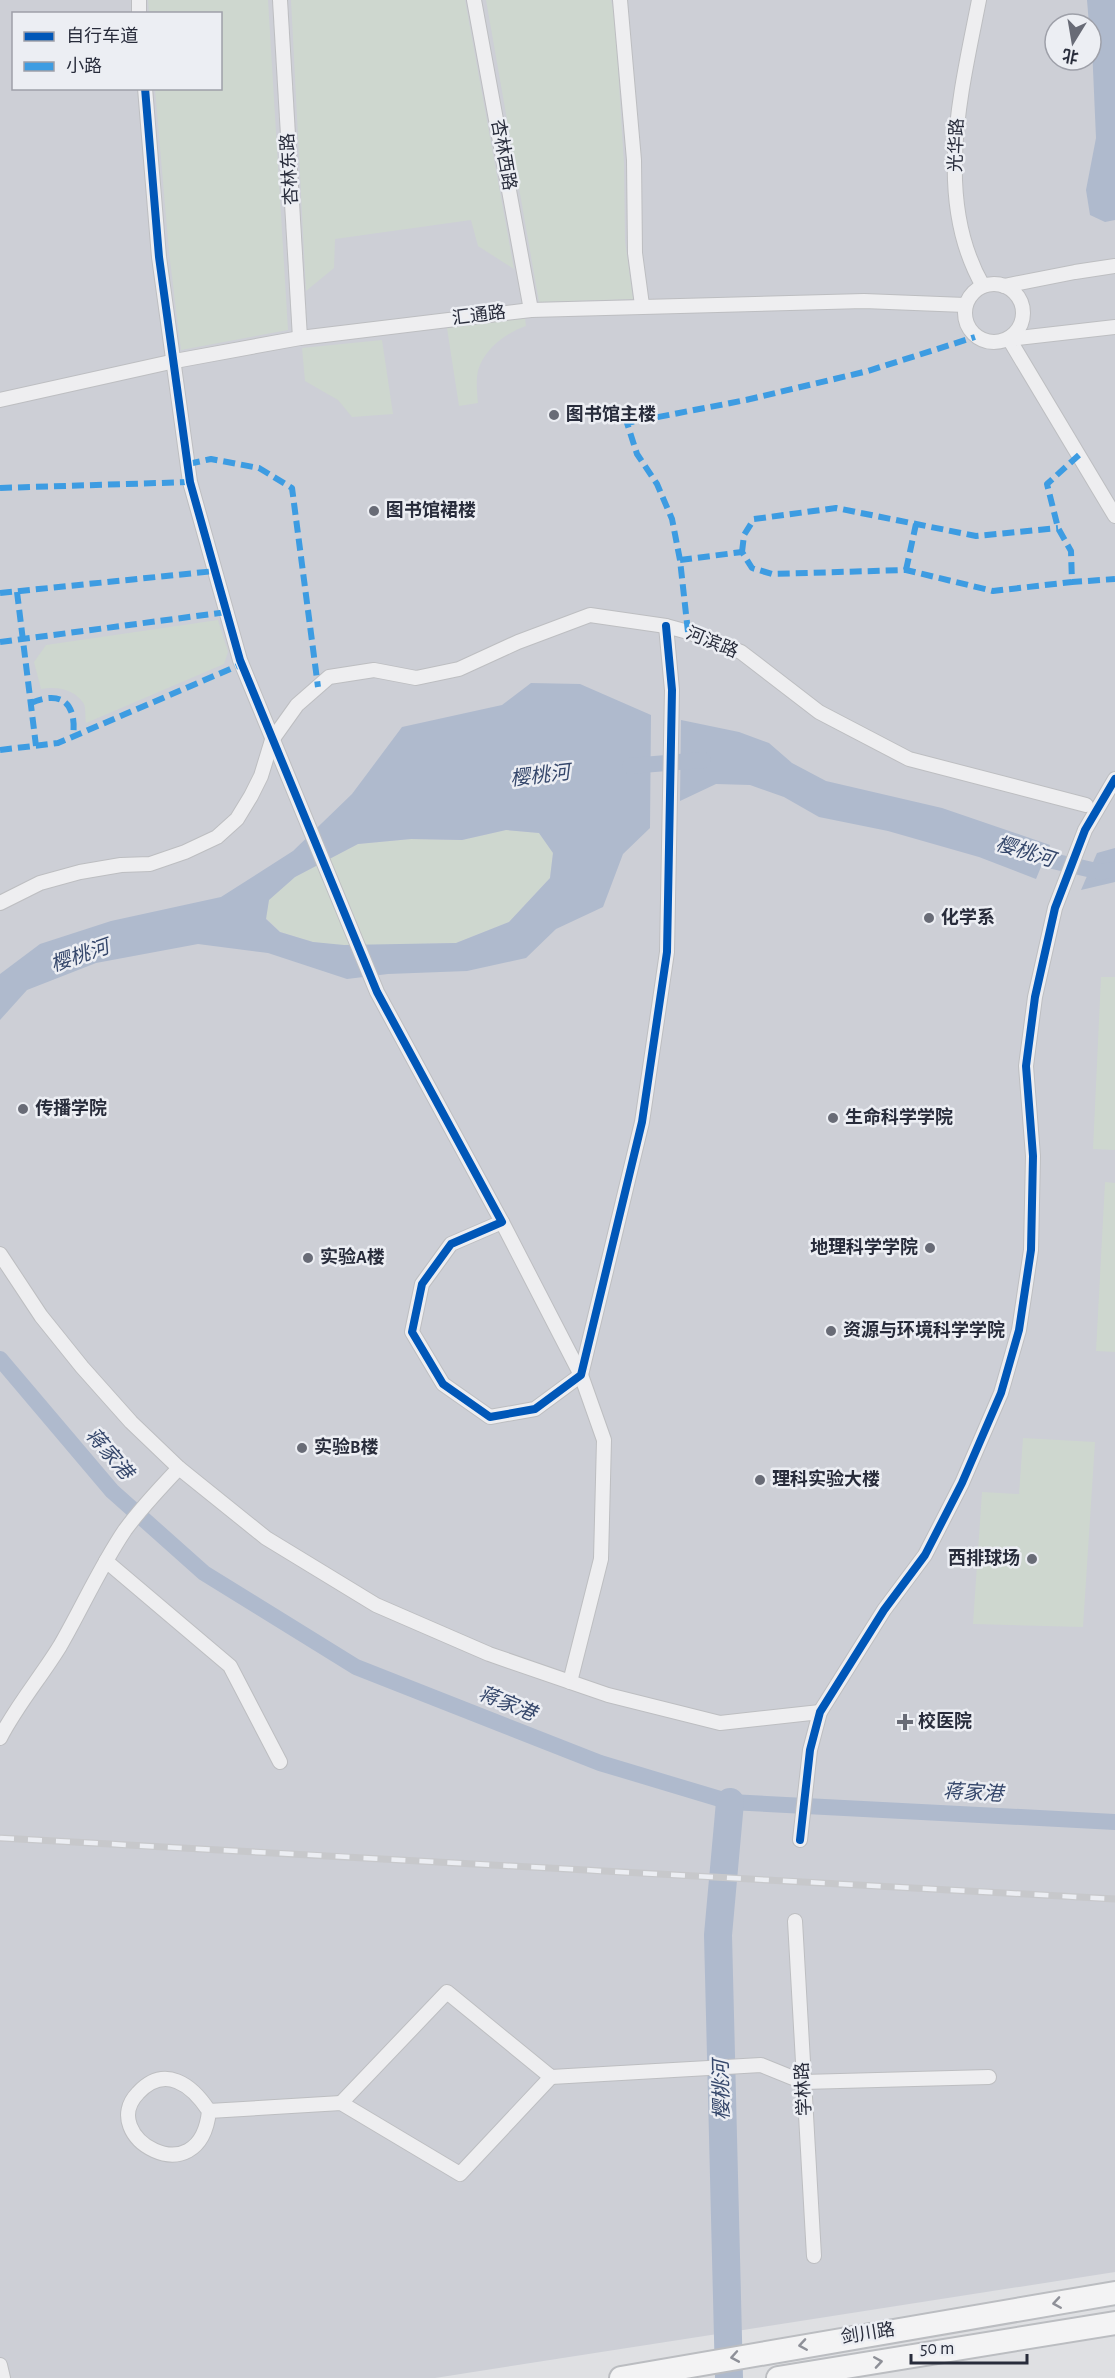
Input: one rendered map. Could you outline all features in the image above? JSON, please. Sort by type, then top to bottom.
[{"type":"main road","name":"剑川路","points":[[621,2378],[772,2350],[1115,2293]]},
{"type":"main road","name":"剑川路","points":[[778,2378],[1115,2323]]},
{"type":"street","name":"杏林东路","points":[[280,0],[300,338]]},
{"type":"street","name":"杏林西路","points":[[474,0],[531,309]]},
{"type":"street","points":[[620,0],[634,160],[635,253],[642,305]]},
{"type":"street","name":"光华路","points":[[979,0],[961,89],[954,143],[956,188],[963,240],[971,266],[983,286]]},
{"type":"street","points":[[145,90],[159,257],[190,482],[240,660],[377,992],[581,1375],[604,1440],[601,1559],[570,1682]]},
{"type":"street","points":[[1004,286],[1115,266]]},
{"type":"street","points":[[1009,339],[1022,323],[1022,305],[1014,292],[1004,286],[994,284],[983,286],[973,292],[965,306],[965,322],[975,337],[995,343],[1009,339],[1115,327]]},
{"type":"street","name":"汇通路","points":[[0,400],[175,360],[300,338],[531,309],[864,301],[965,306]]},
{"type":"street","points":[[1009,339],[1115,516]]},
{"type":"street","name":"河滨路","points":[[0,903],[40,883],[80,872],[120,865],[150,864],[185,852],[217,837],[237,819],[251,796],[261,776],[272,740],[297,705],[329,677],[374,670],[416,678],[459,669],[518,642],[591,615],[666,626],[741,652],[819,712],[909,759],[1086,805]]},
{"type":"street","points":[[501,1222],[452,1244],[422,1284],[412,1332],[443,1384],[490,1417],[535,1409],[581,1375],[642,1122],[667,952],[672,690],[666,626]]},
{"type":"street","points":[[800,1840],[810,1750],[820,1712],[884,1610],[925,1555],[962,1483],[1001,1393],[1011,1360],[1019,1330],[1031,1250],[1033,1156],[1026,1066],[1035,997],[1055,908],[1085,830],[1115,779]]},
{"type":"street","points":[[0,1254],[41,1316],[82,1367],[131,1422],[179,1468],[266,1538],[376,1605],[489,1654],[570,1682],[608,1695],[720,1723],[820,1712]]},
{"type":"street","points":[[0,1738],[10,1718],[37,1682],[61,1643],[115,1546],[156,1492],[179,1468]]},
{"type":"street","points":[[106,1562],[230,1666],[280,1762]]},
{"type":"street","name":"学林路","points":[[795,1921],[814,2256]]},
{"type":"street","points":[[341,2103],[447,1992],[550,2077],[761,2065],[803,2082],[989,2077]]},
{"type":"street","points":[[208,2111],[341,2103],[460,2175],[550,2077]]},
{"type":"street","points":[[167,2079],[182,2083],[199,2096],[208,2111],[207,2126],[200,2140],[184,2152],[168,2156],[151,2150],[138,2139],[130,2127],[131,2101],[147,2084],[167,2079]]},
{"type":"street","points":[[0,2365],[3,2378]]},
{"type":"shaded area","points":[[0,0],[1115,0],[1115,2272],[435,2378],[0,2378]]},
{"type":"shaded area","points":[[148,0],[268,0],[288,330],[181,350],[169,252],[155,90],[222,90],[222,12],[149,12]]},
{"type":"shaded area","points":[[291,0],[465,0],[514,269],[478,246],[471,220],[335,239],[334,268],[306,291]]},
{"type":"shaded area","points":[[486,0],[611,0],[615,19],[624,164],[625,241],[633,299],[539,302]]},
{"type":"shaded area","points":[[525,318],[526,326],[499,341],[480,365],[477,374],[478,403],[459,406],[447,328]]},
{"type":"shaded area","points":[[382,340],[393,414],[352,417],[338,400],[305,381],[302,348]]},
{"type":"shaded area","points":[[218,620],[228,652],[224,664],[86,723],[84,704],[76,695],[59,688],[41,689],[34,662],[46,645]]},
{"type":"shaded area","points":[[506,830],[539,833],[553,853],[550,878],[509,922],[456,943],[344,946],[313,942],[280,932],[266,918],[269,899],[295,877],[358,844],[411,839],[462,840]]},
{"type":"shaded area","points":[[1101,977],[1115,977],[1115,1150],[1093,1149]]},
{"type":"shaded area","points":[[1105,1182],[1115,1183],[1115,1352],[1096,1351]]},
{"type":"shaded area","name":"西排球场","points":[[1023,1438],[1095,1442],[1083,1627],[973,1624],[982,1492],[1019,1494]]},
{"type":"water","points":[[1087,0],[1115,0],[1115,220],[1105,222],[1090,215],[1086,190],[1096,138],[1093,72],[1103,72],[1103,12],[1088,12]]},
{"type":"water","points":[[531,683],[580,684],[651,715],[650,828],[623,854],[603,907],[556,929],[526,958],[467,971],[388,974],[347,979],[268,953],[198,944],[96,963],[27,990],[0,1020],[0,974],[40,944],[111,921],[221,897],[293,851],[352,794],[402,727],[502,705]],"holes":[[[506,830],[539,833],[553,853],[550,878],[509,922],[456,943],[344,945],[313,942],[280,932],[266,919],[269,900],[295,877],[358,844],[411,839],[462,840]]]},
{"type":"water","points":[[681,720],[739,732],[769,743],[792,763],[826,781],[942,808],[1050,845],[1036,879],[979,857],[888,831],[819,817],[784,797],[750,785],[716,784],[680,801]]},
{"type":"water","points":[[1115,848],[1115,882],[1081,890],[1097,853]]},
{"type":"waterway","name":"樱桃河","points":[[630,766],[703,760]]},
{"type":"waterway","name":"樱桃河","points":[[1022,854],[1101,872],[1115,869]]},
{"type":"waterway","name":"蒋家港","points":[[0,1359],[112,1491],[204,1573],[356,1667],[600,1763],[730,1802],[1115,1822]]},
{"type":"waterway","name":"樱桃河","points":[[729,2378],[718,1935],[730,1802]]},
{"type":"railway","points":[[0,1838],[1115,1899]]},
{"type":"marked path","points":[[688,632],[680,560],[672,519],[657,484],[637,454],[627,423],[746,400],[868,371],[975,337]]},
{"type":"marked path","points":[[1079,455],[1047,484],[1058,528],[1071,551],[1072,582],[1115,579]]},
{"type":"marked path","points":[[188,464],[211,459],[259,468],[292,488],[318,687]]},
{"type":"marked path","points":[[0,488],[190,482]]},
{"type":"marked path","points":[[742,552],[744,535],[754,519],[836,508],[976,536],[1058,528]]},
{"type":"marked path","points":[[906,570],[916,524]]},
{"type":"marked path","points":[[680,560],[742,552],[752,568],[772,574],[906,570],[993,591],[1072,582]]},
{"type":"marked path","points":[[0,593],[215,571]]},
{"type":"marked path","points":[[17,592],[36,746]]},
{"type":"marked path","points":[[0,642],[227,612]]},
{"type":"marked path","points":[[0,750],[58,743],[242,664]]},
{"type":"marked path","points":[[31,703],[52,698],[66,703],[73,716],[73,737]]},
{"type":"cycle path","points":[[145,90],[159,257],[190,482],[240,660],[377,992],[502,1222],[451,1244],[422,1284],[412,1332],[443,1384],[490,1417],[535,1409],[581,1375],[642,1122],[667,952],[672,690],[666,626]]},
{"type":"cycle path","points":[[800,1840],[810,1750],[820,1712],[884,1610],[925,1555],[962,1483],[1001,1393],[1019,1330],[1031,1250],[1033,1156],[1026,1066],[1035,997],[1055,908],[1085,830],[1115,779]]},
{"type":"place","name":"图书馆主楼","points":[[554,415]]},
{"type":"place","name":"图书馆裙楼","points":[[374,511]]},
{"type":"place","name":"化学系","points":[[929,918]]},
{"type":"place","name":"传播学院","points":[[23,1109]]},
{"type":"place","name":"生命科学学院","points":[[833,1118]]},
{"type":"place","name":"地理科学学院","points":[[930,1248]]},
{"type":"place","name":"实验A楼","points":[[308,1258]]},
{"type":"place","name":"资源与环境科学学院","points":[[831,1331]]},
{"type":"place","name":"实验B楼","points":[[302,1448]]},
{"type":"place","name":"理科实验大楼","points":[[760,1480]]},
{"type":"place","name":"西排球场","points":[[1032,1559]]},
{"type":"place","name":"校医院","points":[[905,1722]]}]
